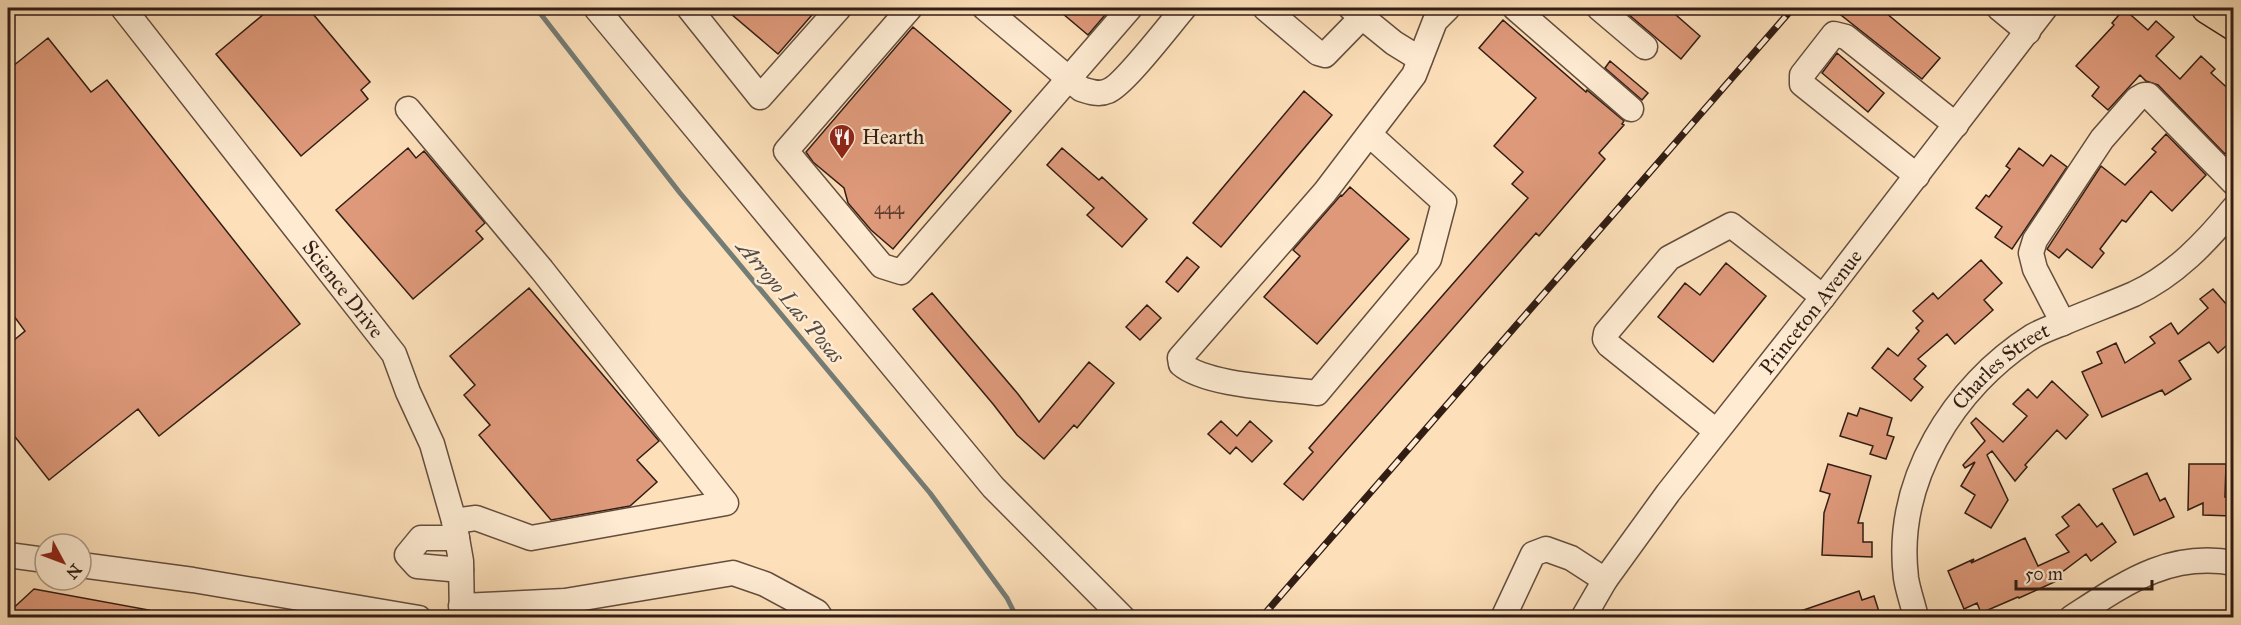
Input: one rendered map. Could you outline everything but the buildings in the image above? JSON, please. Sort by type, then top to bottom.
[{"type":"main road","points":[[2207,8],[2234,25]]},
{"type":"street","name":"Science Drive","points":[[123,8],[394,354],[432,444],[455,530],[461,570],[462,612]]},
{"type":"street","points":[[596,8],[993,487],[1123,618]]},
{"type":"street","points":[[689,8],[760,97],[837,8]]},
{"type":"street","points":[[910,8],[786,151],[882,266],[901,272],[1070,80],[1130,8]]},
{"type":"street","points":[[986,8],[1081,89],[1092,93],[1109,91],[1123,81],[1184,8]]},
{"type":"street","points":[[1265,8],[1318,53],[1325,56],[1356,12],[1394,43],[1417,67]]},
{"type":"street","points":[[1515,8],[1631,109]]},
{"type":"street","points":[[1599,8],[1645,47]]},
{"type":"street","points":[[1999,8],[2028,32]]},
{"type":"street","name":"Princeton Avenue","points":[[1583,618],[1605,580],[1642,528],[2045,8]]},
{"type":"street","points":[[1369,134],[1444,202],[1429,259],[1317,393],[1212,379],[1181,364],[1180,358],[1325,192],[1369,134],[1417,67],[1434,12]]},
{"type":"street","points":[[1917,176],[1802,84],[1802,75],[1833,34],[1846,37],[1956,125]]},
{"type":"street","points":[[2063,323],[2035,269],[2031,253],[2035,240],[2102,139],[2137,99],[2144,95],[2152,98],[2234,183]]},
{"type":"street","points":[[408,109],[542,270],[726,503],[531,538],[476,518],[455,530],[421,538],[407,555],[417,566],[461,570]]},
{"type":"street","name":"Charles Street","points":[[1916,618],[1906,578],[1906,536],[1910,507],[1931,447],[1978,379],[2007,354],[2036,335],[2156,283],[2190,256],[2234,208]]},
{"type":"street","points":[[1716,431],[1609,345],[1605,339],[1606,333],[1669,258],[1731,225],[1823,297]]},
{"type":"street","points":[[1503,618],[1533,554],[1546,549],[1571,558],[1605,580]]},
{"type":"street","points":[[8,555],[33,558]]},
{"type":"street","points":[[2071,618],[2103,597],[2164,565],[2194,560],[2234,563]]},
{"type":"street","points":[[93,567],[193,580],[406,616]]},
{"type":"street","points":[[462,612],[565,601],[733,573],[765,584],[817,612],[821,618]]},
{"type":"waterway","name":"Arroyo Las Posas","points":[[536,8],[680,193],[930,493],[1007,598],[1017,618]]},
{"type":"railway","points":[[1261,618],[1793,8]]},
{"type":"place","name":"Hearth","points":[[842,160]]}]
